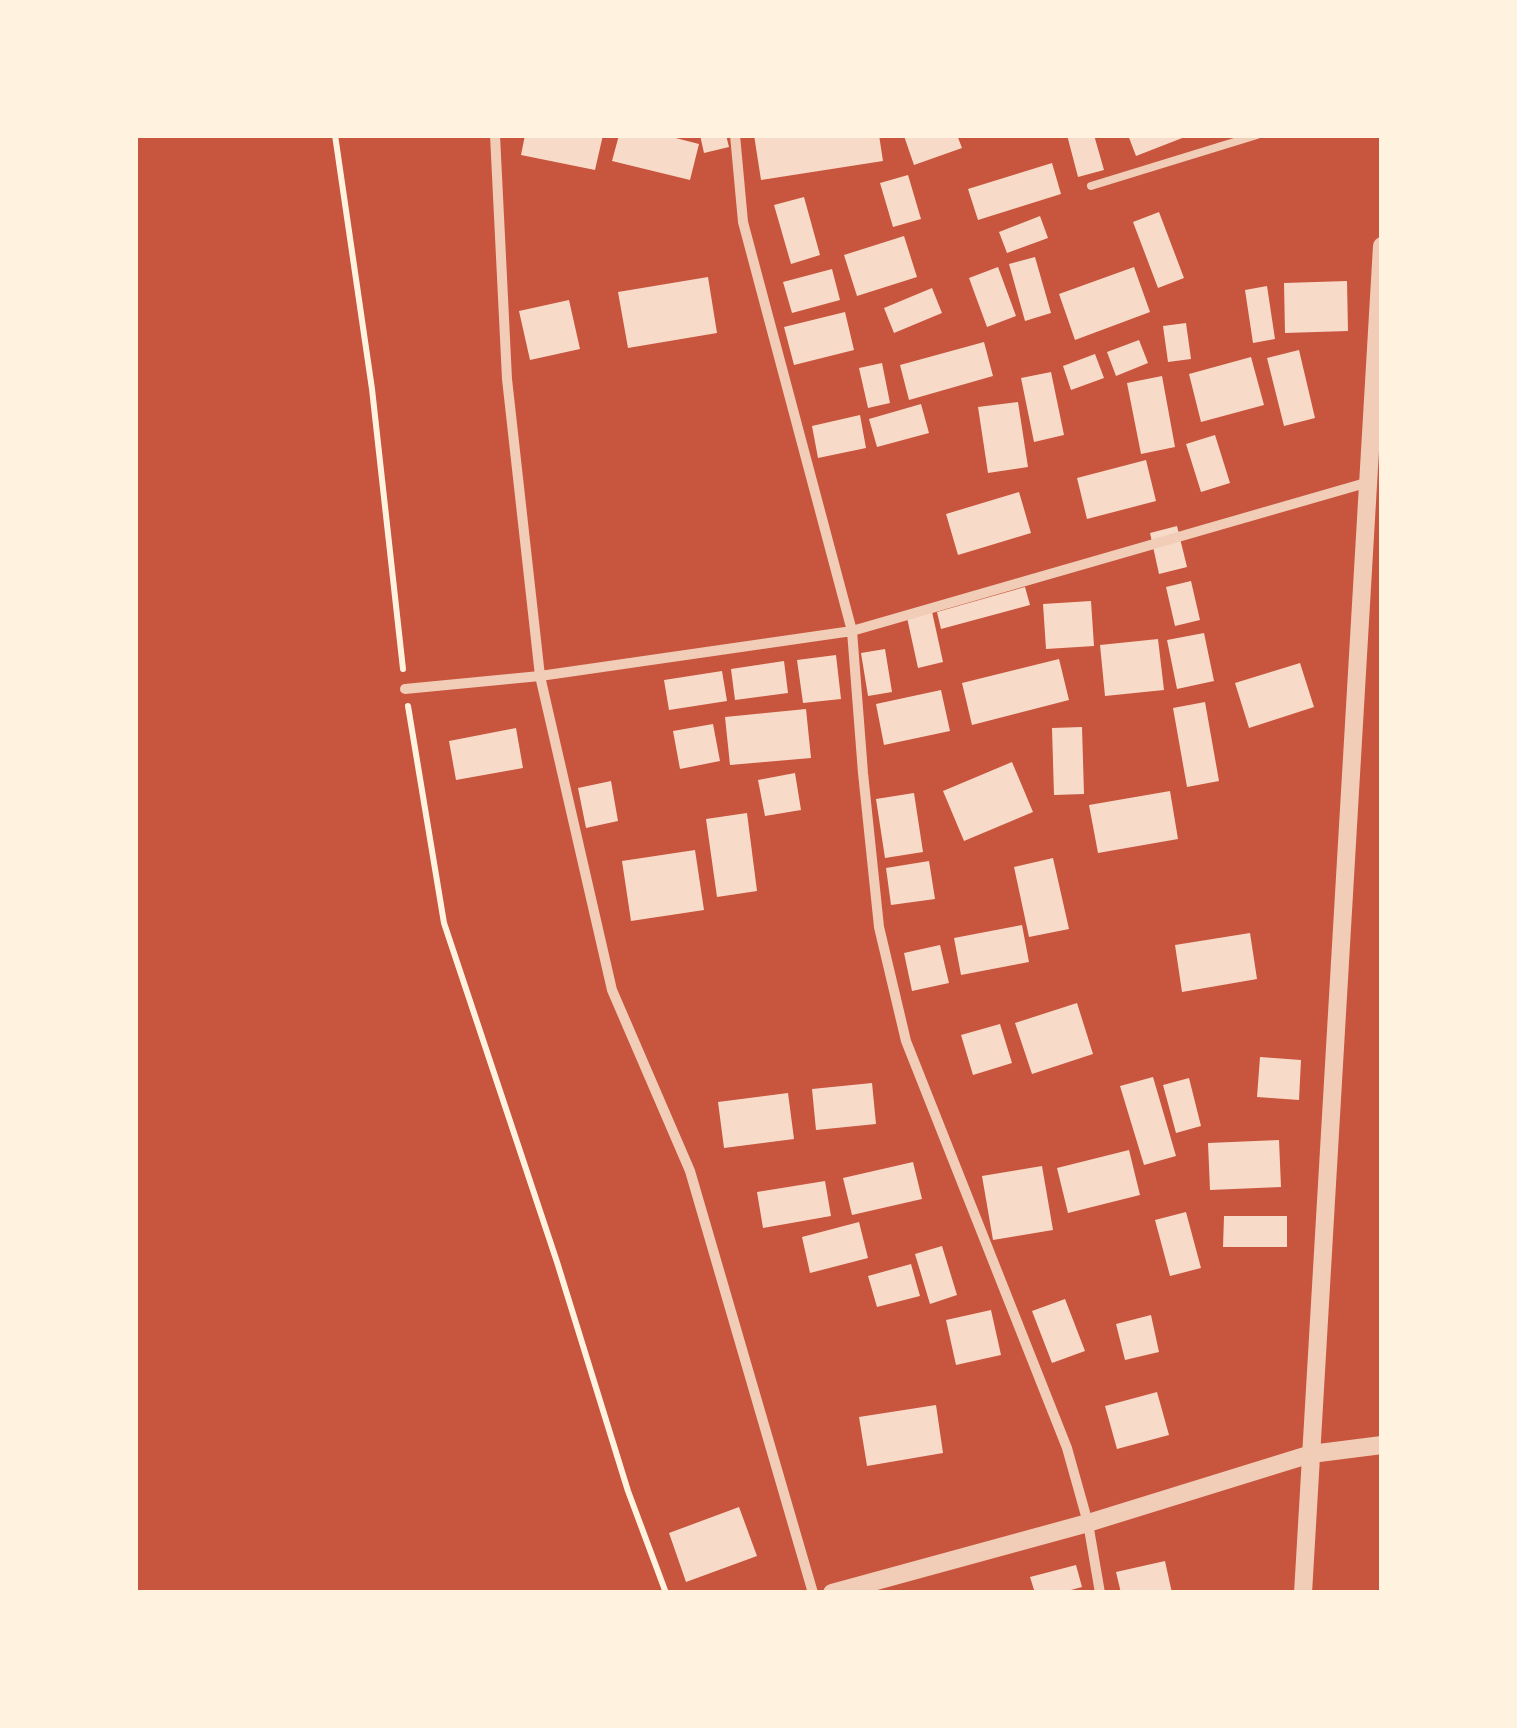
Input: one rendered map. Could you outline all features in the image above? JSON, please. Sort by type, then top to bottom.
[{"type":"street","points":[[496,135],[506,379],[540,676],[612,990],[690,1171],[813,1593]]},
{"type":"street","points":[[735,135],[742,222],[852,631],[879,927],[906,1041],[1067,1448],[1088,1523],[1100,1593]]},
{"type":"street","points":[[1303,1593],[1382,246]]},
{"type":"street","points":[[405,689],[540,676],[852,631],[1369,482]]},
{"type":"street","points":[[832,1593],[1088,1523],[1310,1454],[1382,1445]]},
{"type":"lane","points":[[1090,186],[1256,135]]},
{"type":"path","points":[[335,135],[372,389],[405,689],[444,923],[557,1262],[628,1491],[666,1593]]},
{"type":"building","points":[[525,135],[603,135],[595,170],[521,155]]},
{"type":"building","points":[[619,135],[664,135],[699,144],[690,180],[612,161]]},
{"type":"building","points":[[700,135],[726,135],[729,147],[704,153]]},
{"type":"building","points":[[754,135],[879,135],[883,161],[761,180]]},
{"type":"building","points":[[957,135],[962,148],[914,165],[904,136]]},
{"type":"building","points":[[1067,135],[1094,135],[1104,170],[1078,177]]},
{"type":"building","points":[[1128,135],[1190,135],[1136,156]]},
{"type":"building","points":[[1052,163],[1061,194],[978,220],[968,189]]},
{"type":"building","points":[[908,175],[921,219],[893,227],[880,183]]},
{"type":"building","points":[[804,197],[820,255],[791,264],[774,205]]},
{"type":"building","points":[[1159,212],[1184,278],[1158,288],[1133,222]]},
{"type":"building","points":[[1040,216],[1048,238],[1007,253],[999,232]]},
{"type":"building","points":[[904,236],[917,277],[857,296],[844,255]]},
{"type":"building","points":[[1035,257],[1051,313],[1025,321],[1009,264]]},
{"type":"building","points":[[998,267],[1016,316],[987,327],[969,278]]},
{"type":"building","points":[[1134,267],[1150,312],[1075,340],[1059,294]]},
{"type":"building","points":[[832,269],[840,300],[792,313],[783,282]]},
{"type":"building","points":[[708,277],[717,333],[628,348],[618,292]]},
{"type":"building","points":[[1347,281],[1348,331],[1285,333],[1284,283]]},
{"type":"building","points":[[1267,286],[1275,339],[1253,343],[1245,290]]},
{"type":"building","points":[[932,288],[942,313],[894,333],[884,308]]},
{"type":"building","points":[[569,300],[580,349],[530,360],[519,311]]},
{"type":"building","points":[[845,312],[854,350],[794,365],[784,327]]},
{"type":"building","points":[[1186,323],[1191,359],[1168,362],[1163,326]]},
{"type":"building","points":[[1139,340],[1148,363],[1116,376],[1107,352]]},
{"type":"building","points":[[984,342],[993,376],[909,400],[900,365]]},
{"type":"building","points":[[1299,350],[1315,418],[1284,426],[1267,358]]},
{"type":"building","points":[[1095,354],[1104,378],[1071,390],[1063,366]]},
{"type":"building","points":[[1251,357],[1264,405],[1201,422],[1189,374]]},
{"type":"building","points":[[882,363],[890,403],[868,408],[859,368]]},
{"type":"building","points":[[1051,372],[1064,435],[1034,442],[1021,378]]},
{"type":"building","points":[[1162,376],[1175,447],[1141,454],[1127,383]]},
{"type":"building","points":[[1018,402],[1028,467],[988,473],[978,407]]},
{"type":"building","points":[[921,404],[929,433],[877,447],[869,419]]},
{"type":"building","points":[[860,415],[866,448],[818,458],[812,426]]},
{"type":"building","points":[[1215,435],[1230,483],[1201,492],[1186,444]]},
{"type":"building","points":[[1146,460],[1156,501],[1087,519],[1077,478]]},
{"type":"building","points":[[1019,492],[1031,533],[958,555],[946,514]]},
{"type":"building","points":[[1177,526],[1187,567],[1159,574],[1150,533]]},
{"type":"building","points":[[1191,581],[1200,620],[1175,626],[1166,587]]},
{"type":"building","points":[[1025,587],[1030,605],[941,629],[937,612]]},
{"type":"building","points":[[1091,601],[1094,646],[1046,649],[1043,604]]},
{"type":"building","points":[[931,607],[943,662],[918,668],[906,613]]},
{"type":"building","points":[[1204,633],[1214,681],[1177,689],[1167,640]]},
{"type":"building","points":[[1158,639],[1164,690],[1105,696],[1100,645]]},
{"type":"building","points":[[885,649],[892,692],[868,696],[861,653]]},
{"type":"building","points":[[836,655],[841,699],[803,703],[797,660]]},
{"type":"building","points":[[1059,659],[1069,700],[972,725],[962,683]]},
{"type":"building","points":[[784,661],[788,693],[735,700],[731,669]]},
{"type":"building","points":[[1300,663],[1314,707],[1249,728],[1235,683]]},
{"type":"building","points":[[722,671],[727,701],[669,710],[664,680]]},
{"type":"building","points":[[941,690],[950,731],[884,745],[876,704]]},
{"type":"building","points":[[1205,702],[1219,781],[1187,787],[1173,708]]},
{"type":"building","points":[[806,709],[811,758],[730,765],[725,717]]},
{"type":"building","points":[[713,724],[720,761],[680,769],[673,731]]},
{"type":"building","points":[[1082,727],[1084,794],[1054,795],[1052,728]]},
{"type":"building","points":[[516,728],[523,768],[456,780],[449,741]]},
{"type":"building","points":[[1012,762],[1033,812],[964,841],[943,791]]},
{"type":"building","points":[[795,773],[801,810],[765,816],[758,780]]},
{"type":"building","points":[[611,781],[618,821],[586,828],[578,788]]},
{"type":"building","points":[[1170,791],[1178,839],[1098,853],[1089,805]]},
{"type":"building","points":[[914,793],[923,852],[885,858],[876,799]]},
{"type":"building","points":[[747,813],[757,891],[717,897],[706,819]]},
{"type":"building","points":[[695,850],[704,910],[631,921],[622,861]]},
{"type":"building","points":[[1053,858],[1069,929],[1029,937],[1014,867]]},
{"type":"building","points":[[929,861],[935,899],[891,905],[886,868]]},
{"type":"building","points":[[1022,925],[1029,962],[961,975],[954,938]]},
{"type":"building","points":[[1250,933],[1257,979],[1182,992],[1175,945]]},
{"type":"building","points":[[940,945],[949,983],[912,991],[904,953]]},
{"type":"building","points":[[1077,1003],[1093,1054],[1032,1074],[1015,1023]]},
{"type":"building","points":[[1000,1024],[1012,1063],[973,1075],[961,1035]]},
{"type":"building","points":[[1260,1057],[1301,1060],[1299,1100],[1257,1097]]},
{"type":"building","points":[[1153,1077],[1176,1156],[1144,1165],[1120,1086]]},
{"type":"building","points":[[1189,1078],[1201,1126],[1176,1133],[1163,1085]]},
{"type":"building","points":[[872,1083],[876,1124],[816,1130],[812,1089]]},
{"type":"building","points":[[788,1093],[794,1139],[724,1148],[718,1102]]},
{"type":"building","points":[[1279,1140],[1281,1187],[1210,1190],[1208,1143]]},
{"type":"building","points":[[1129,1150],[1140,1195],[1068,1213],[1057,1168]]},
{"type":"building","points":[[913,1162],[922,1199],[852,1215],[843,1178]]},
{"type":"building","points":[[1042,1166],[1053,1230],[993,1240],[982,1176]]},
{"type":"building","points":[[825,1181],[831,1216],[763,1228],[757,1192]]},
{"type":"building","points":[[1186,1212],[1201,1268],[1170,1276],[1155,1220]]},
{"type":"building","points":[[1224,1216],[1287,1216],[1287,1247],[1223,1247]]},
{"type":"building","points":[[859,1222],[868,1258],[810,1273],[802,1237]]},
{"type":"building","points":[[942,1246],[957,1295],[930,1304],[915,1254]]},
{"type":"building","points":[[911,1264],[920,1296],[877,1307],[868,1276]]},
{"type":"building","points":[[1065,1299],[1085,1351],[1052,1363],[1032,1311]]},
{"type":"building","points":[[991,1310],[1001,1355],[956,1365],[946,1320]]},
{"type":"building","points":[[1151,1315],[1159,1352],[1125,1360],[1116,1324]]},
{"type":"building","points":[[1157,1392],[1169,1435],[1117,1449],[1105,1406]]},
{"type":"building","points":[[936,1405],[943,1453],[867,1466],[859,1417]]},
{"type":"building","points":[[739,1507],[757,1556],[686,1582],[669,1533]]},
{"type":"building","points":[[1165,1561],[1172,1593],[1121,1593],[1116,1572]]},
{"type":"building","points":[[1076,1565],[1082,1587],[1060,1593],[1035,1593],[1030,1577]]}]
